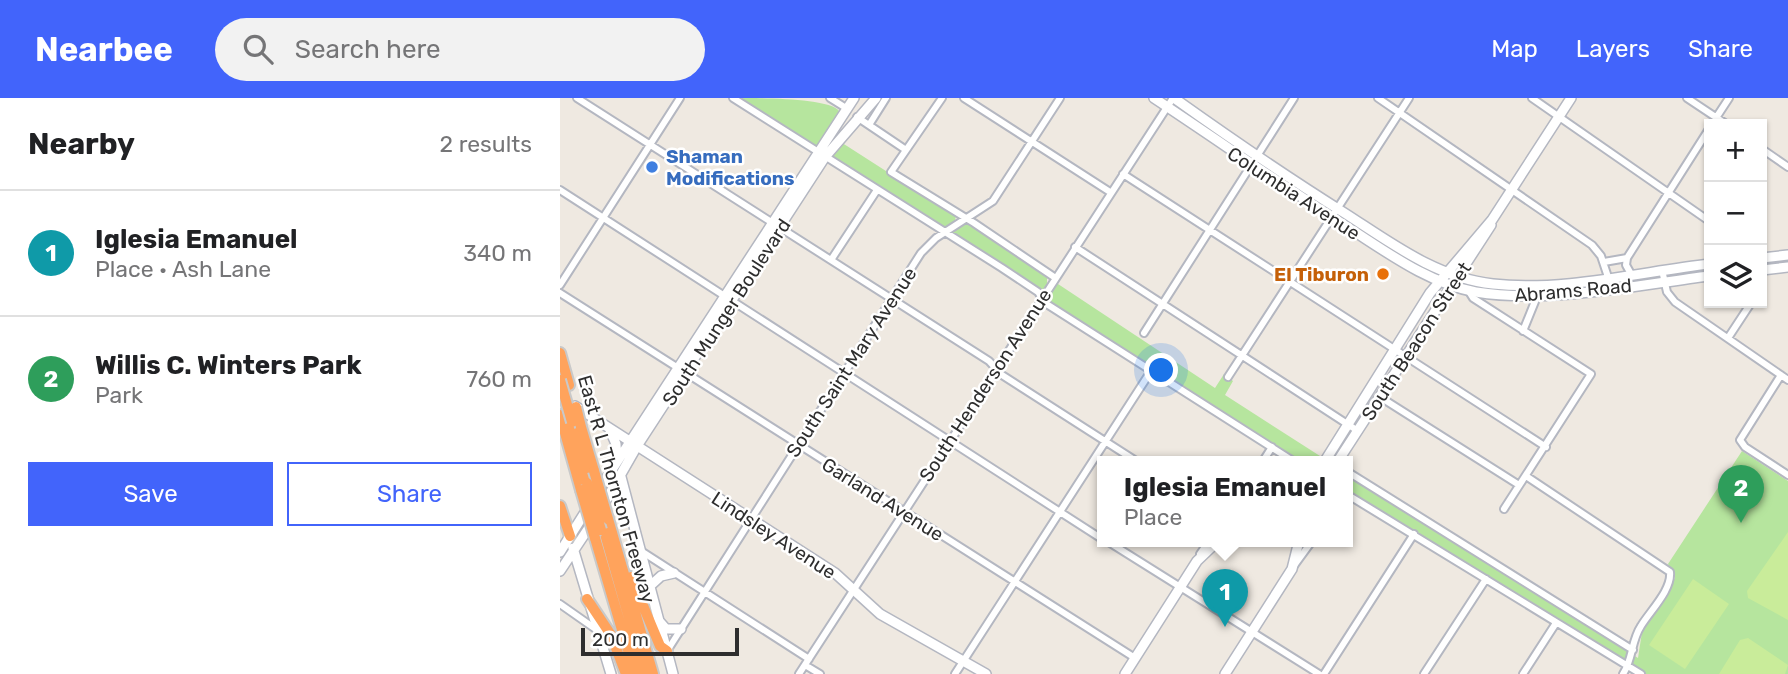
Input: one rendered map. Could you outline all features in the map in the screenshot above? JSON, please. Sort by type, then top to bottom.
[{"type":"highway","name":"East R L Thornton Freeway","points":[[560,353],[562,383],[635,674]]},
{"type":"highway","name":"East R L Thornton Freeway","points":[[571,421],[599,530],[615,543],[653,674]]},
{"type":"highway","points":[[560,506],[570,536]]},
{"type":"highway","points":[[599,530],[643,674]]},
{"type":"highway","points":[[615,543],[660,646],[667,651]]},
{"type":"highway","points":[[587,598],[611,635],[626,674]]},
{"type":"main road","name":"South Munger Boulevard","points":[[560,552],[617,461],[634,444],[729,299],[821,154],[853,98]]},
{"type":"main road","name":"Columbia Avenue","points":[[1154,98],[1171,101],[1442,276]]},
{"type":"main road","points":[[1492,220],[1571,98]]},
{"type":"main road","name":"South Munger Boulevard","points":[[821,154],[872,99]]},
{"type":"main road","name":"Columbia Avenue","points":[[1171,101],[1250,166],[1332,218],[1442,276]]},
{"type":"main road","name":"South Beacon Street","points":[[1328,456],[1392,349],[1442,276],[1492,220]]},
{"type":"main road","name":"South Beacon Street","points":[[1341,456],[1492,220]]},
{"type":"main road","points":[[1767,257],[1788,255]]},
{"type":"main road","name":"Abrams Road","points":[[1454,281],[1538,291],[1608,277],[1704,265]]},
{"type":"main road","points":[[1767,269],[1788,267]]},
{"type":"main road","name":"Abrams Road","points":[[1442,276],[1468,290],[1538,291],[1615,287],[1704,277]]},
{"type":"main road","points":[[1608,277],[1615,287]]},
{"type":"main road","name":"Lindsley Avenue","points":[[560,397],[835,573],[880,614],[986,674]]},
{"type":"main road","points":[[609,428],[616,444],[617,461]]},
{"type":"main road","name":"South Munger Boulevard","points":[[560,571],[574,551],[599,530],[634,444]]},
{"type":"main road","name":"East R L Thornton Freeway","points":[[621,477],[673,674]]},
{"type":"main road","points":[[570,536],[611,674]]},
{"type":"main road","points":[[1125,674],[1197,561],[1212,547]]},
{"type":"main road","points":[[1225,674],[1292,569],[1298,547]]},
{"type":"main road","points":[[650,586],[661,576],[674,573]]},
{"type":"main road","points":[[658,619],[666,629],[681,629]]},
{"type":"street","points":[[577,98],[989,361],[996,370],[1128,456]]},
{"type":"street","points":[[560,285],[680,98]]},
{"type":"street","points":[[733,98],[945,232],[1041,297],[1045,303],[1286,456]]},
{"type":"street","points":[[830,98],[846,108]]},
{"type":"street","points":[[869,125],[886,98]]},
{"type":"street","points":[[942,98],[891,173],[1054,277]]},
{"type":"street","points":[[964,98],[1110,192]]},
{"type":"street","name":"South Saint Mary Avenue","points":[[667,651],[921,253],[945,232],[993,201],[1060,98]]},
{"type":"street","points":[[1144,333],[1294,98]]},
{"type":"street","points":[[1377,98],[1592,245],[1604,261],[1608,277]]},
{"type":"street","points":[[1228,377],[1409,98]]},
{"type":"street","points":[[1532,98],[1704,218]]},
{"type":"street","points":[[1687,98],[1712,119]]},
{"type":"street","points":[[1715,119],[1730,98]]},
{"type":"street","name":"South Henderson Avenue","points":[[799,674],[1041,297],[1171,101]]},
{"type":"street","points":[[857,117],[906,150]]},
{"type":"street","points":[[1631,274],[1626,265],[1627,258],[1704,137]]},
{"type":"street","points":[[1767,152],[1788,167]]},
{"type":"street","points":[[1123,174],[1546,447]]},
{"type":"street","points":[[560,190],[1097,535]]},
{"type":"street","points":[[831,260],[877,190]]},
{"type":"street","points":[[1075,247],[1358,431]]},
{"type":"street","points":[[1604,261],[1627,258]]},
{"type":"street","points":[[1662,270],[1667,292],[1675,302],[1788,380]]},
{"type":"street","points":[[1468,290],[1473,298],[1591,374],[1504,509]]},
{"type":"street","points":[[1523,331],[1538,291]]},
{"type":"street","name":"Garland Avenue","points":[[560,293],[1135,659]]},
{"type":"street","points":[[1728,338],[1748,308]]},
{"type":"street","points":[[955,674],[1151,371]]},
{"type":"street","points":[[1781,375],[1740,440],[1745,447],[1788,475]]},
{"type":"street","points":[[1380,397],[1519,485]]},
{"type":"street","points":[[1266,456],[1272,447]]},
{"type":"street","points":[[1353,475],[1633,650]]},
{"type":"street","points":[[1527,476],[1666,567],[1670,580],[1639,629],[1623,674]]},
{"type":"street","points":[[1353,498],[1641,674]]},
{"type":"street","points":[[1116,547],[1322,674],[1414,534]]},
{"type":"street","points":[[1197,561],[1205,547]]},
{"type":"street","points":[[1292,569],[1308,547]]},
{"type":"street","points":[[641,551],[807,662],[820,674]]},
{"type":"street","points":[[1424,674],[1486,579]]},
{"type":"street","points":[[560,604],[597,630]]},
{"type":"street","points":[[1523,674],[1556,622]]},
{"type":"green space","points":[[738,98],[793,100],[823,103],[833,107],[839,111],[818,144],[834,154],[842,143],[847,146],[956,216],[954,224],[959,227],[970,223],[1047,278],[1047,284],[1052,287],[1055,282],[1215,388],[1224,374],[1233,381],[1225,395],[1320,456],[1290,456],[1047,301],[1048,291],[1039,289],[954,236],[948,227],[945,229]]},
{"type":"green space","points":[[1742,451],[1788,481],[1788,674],[1646,674],[1353,494],[1353,479],[1638,658],[1642,632],[1675,578],[1668,564]]},
{"type":"green space","points":[[1788,532],[1788,620],[1748,598],[1747,591]]},
{"type":"green space","points":[[1693,579],[1729,604],[1685,669],[1649,645]]},
{"type":"green space","points":[[1748,638],[1788,665],[1785,674],[1719,674],[1740,640]]},
{"type":"place","name":"Shaman Modifications","points":[[652,167]]},
{"type":"place","name":"El Tiburon","points":[[1383,274]]},
{"type":"place","name":"Willis C. Winters Park","points":[[1741,523]]},
{"type":"place","name":"Iglesia Emanuel","points":[[1225,627]]}]
